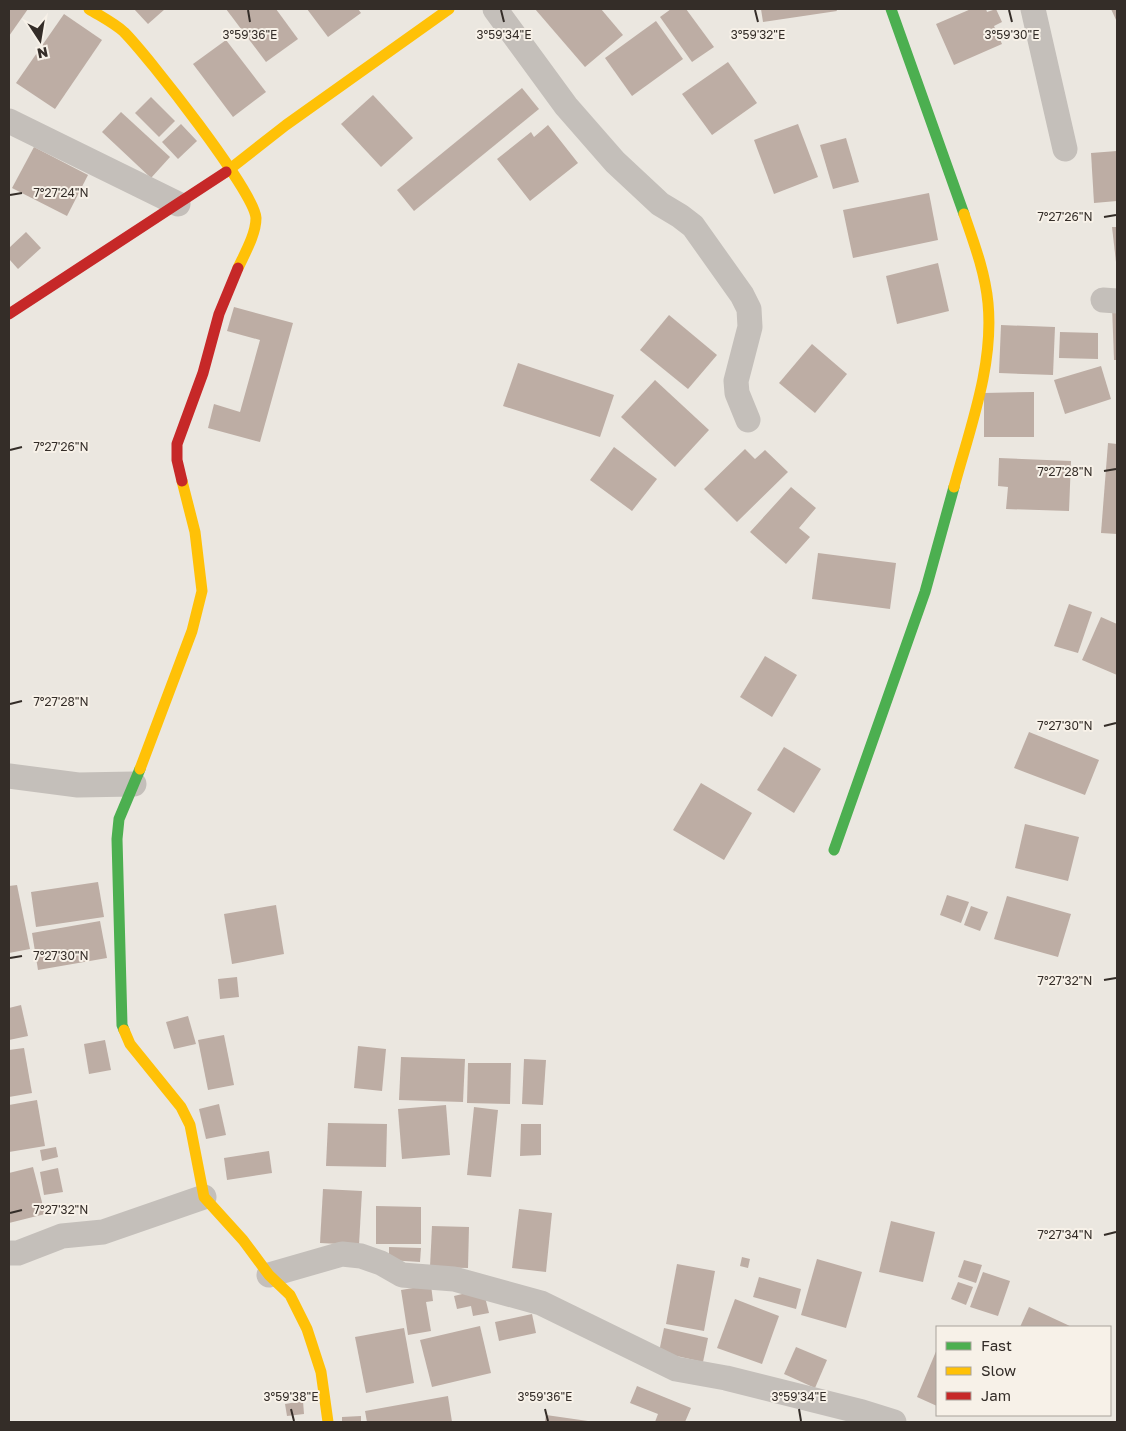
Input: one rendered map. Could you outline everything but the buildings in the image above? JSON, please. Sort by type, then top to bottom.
[{"type":"street","points":[[89,9],[122,30],[142,51],[231,169],[252,204],[256,217],[253,233],[219,314],[203,373],[177,444],[177,460],[195,532],[202,590],[192,631],[119,819],[117,839],[122,1026],[130,1044],[181,1107],[190,1125],[204,1197],[243,1240],[269,1275],[290,1295],[307,1329],[321,1372],[328,1422]]},
{"type":"street","points":[[9,314],[231,169],[286,125],[449,9]]},
{"type":"street","points":[[495,9],[566,106],[615,162],[660,204],[693,226],[742,295],[749,309],[750,327],[736,381],[737,392],[748,420]]},
{"type":"street","points":[[834,850],[925,592],[979,396],[988,346],[988,303],[981,263],[891,9]]},
{"type":"street","points":[[1033,9],[1065,149]]},
{"type":"street","points":[[9,121],[178,204]]},
{"type":"street","points":[[9,776],[78,785],[134,784]]},
{"type":"street","points":[[9,1253],[18,1253],[62,1236],[103,1232],[204,1197]]},
{"type":"street","points":[[269,1275],[342,1254],[361,1256],[381,1263],[402,1275],[454,1279],[541,1303],[676,1369],[726,1378],[862,1412],[894,1422]]},
{"type":"traffic: fast","points":[[891,9],[964,214]]},
{"type":"traffic: fast","points":[[834,850],[925,592],[954,487]]},
{"type":"traffic: fast","points":[[124,1030],[122,1025],[117,839],[119,819],[140,769]]},
{"type":"traffic: slow","points":[[89,9],[124,32],[136,46],[176,94],[220,154],[251,203],[256,224],[247,250],[238,268]]},
{"type":"traffic: slow","points":[[226,172],[286,125],[449,9]]},
{"type":"traffic: slow","points":[[954,487],[979,396],[984,373],[989,326],[984,280],[979,258],[964,214]]},
{"type":"traffic: slow","points":[[140,769],[192,631],[202,591],[195,532],[182,481]]},
{"type":"traffic: slow","points":[[124,1030],[130,1044],[181,1107],[190,1125],[204,1197],[243,1240],[269,1275],[290,1295],[307,1329],[321,1372],[328,1422]]},
{"type":"traffic: jam","points":[[9,314],[226,172]]},
{"type":"traffic: jam","points":[[182,481],[177,460],[177,444],[203,373],[219,314],[238,268]]}]
